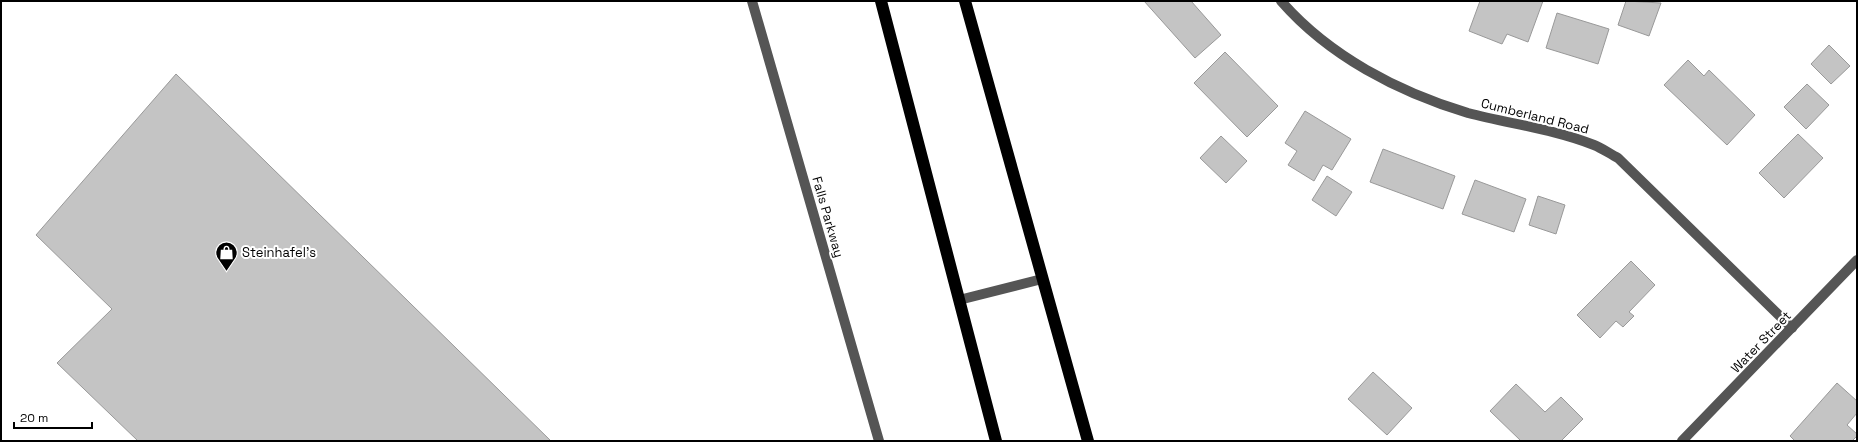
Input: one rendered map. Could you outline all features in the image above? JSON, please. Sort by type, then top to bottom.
[{"type":"highway","points":[[881,1],[996,441]]},
{"type":"highway","points":[[965,1],[1088,441]]},
{"type":"street","name":"Falls Parkway","points":[[752,1],[879,441]]},
{"type":"street","name":"Cumberland Road","points":[[1281,1],[1301,21],[1338,52],[1389,82],[1424,98],[1468,113],[1577,139],[1595,145],[1618,158],[1792,328]]},
{"type":"street","name":"Water Street","points":[[1682,441],[1857,260]]},
{"type":"street","points":[[959,300],[1042,279]]},
{"type":"building","points":[[1144,1],[1191,1],[1221,35],[1195,58]]},
{"type":"building","points":[[1480,1],[1543,1],[1528,42],[1507,34],[1502,44],[1469,31]]},
{"type":"building","points":[[1626,1],[1661,3],[1649,36],[1618,25]]},
{"type":"building","points":[[1557,13],[1609,29],[1598,64],[1546,48]]},
{"type":"building","points":[[1829,45],[1850,66],[1831,84],[1811,64]]},
{"type":"building","points":[[1225,52],[1278,106],[1247,137],[1194,83]]},
{"type":"building","points":[[1688,60],[1704,76],[1709,70],[1755,115],[1727,145],[1664,85]]},
{"type":"building","name":"Steinhafel's","points":[[176,74],[551,441],[138,441],[57,363],[112,309],[36,235]]},
{"type":"building","points":[[1807,84],[1829,105],[1806,129],[1784,107]]},
{"type":"building","points":[[1305,111],[1351,139],[1332,170],[1323,165],[1314,181],[1288,165],[1297,151],[1285,143]]},
{"type":"building","points":[[1798,134],[1823,158],[1784,198],[1759,173]]},
{"type":"building","points":[[1221,136],[1247,161],[1226,183],[1200,158]]},
{"type":"building","points":[[1383,149],[1455,176],[1443,209],[1370,182]]},
{"type":"building","points":[[1327,176],[1352,192],[1336,216],[1312,200]]},
{"type":"building","points":[[1475,180],[1526,199],[1514,232],[1462,214]]},
{"type":"building","points":[[1538,196],[1565,205],[1556,234],[1529,225]]},
{"type":"building","points":[[1631,261],[1655,285],[1629,312],[1634,316],[1623,327],[1616,321],[1600,338],[1577,315]]},
{"type":"building","points":[[1373,372],[1412,408],[1387,435],[1348,399]]},
{"type":"building","points":[[1837,383],[1857,401],[1857,413],[1847,425],[1857,434],[1857,436],[1852,441],[1795,441],[1790,436]]},
{"type":"building","points":[[1516,384],[1545,412],[1561,397],[1583,419],[1561,441],[1521,441],[1490,411]]},
{"type":"place","name":"Steinhafel's","points":[[226,272]]}]
